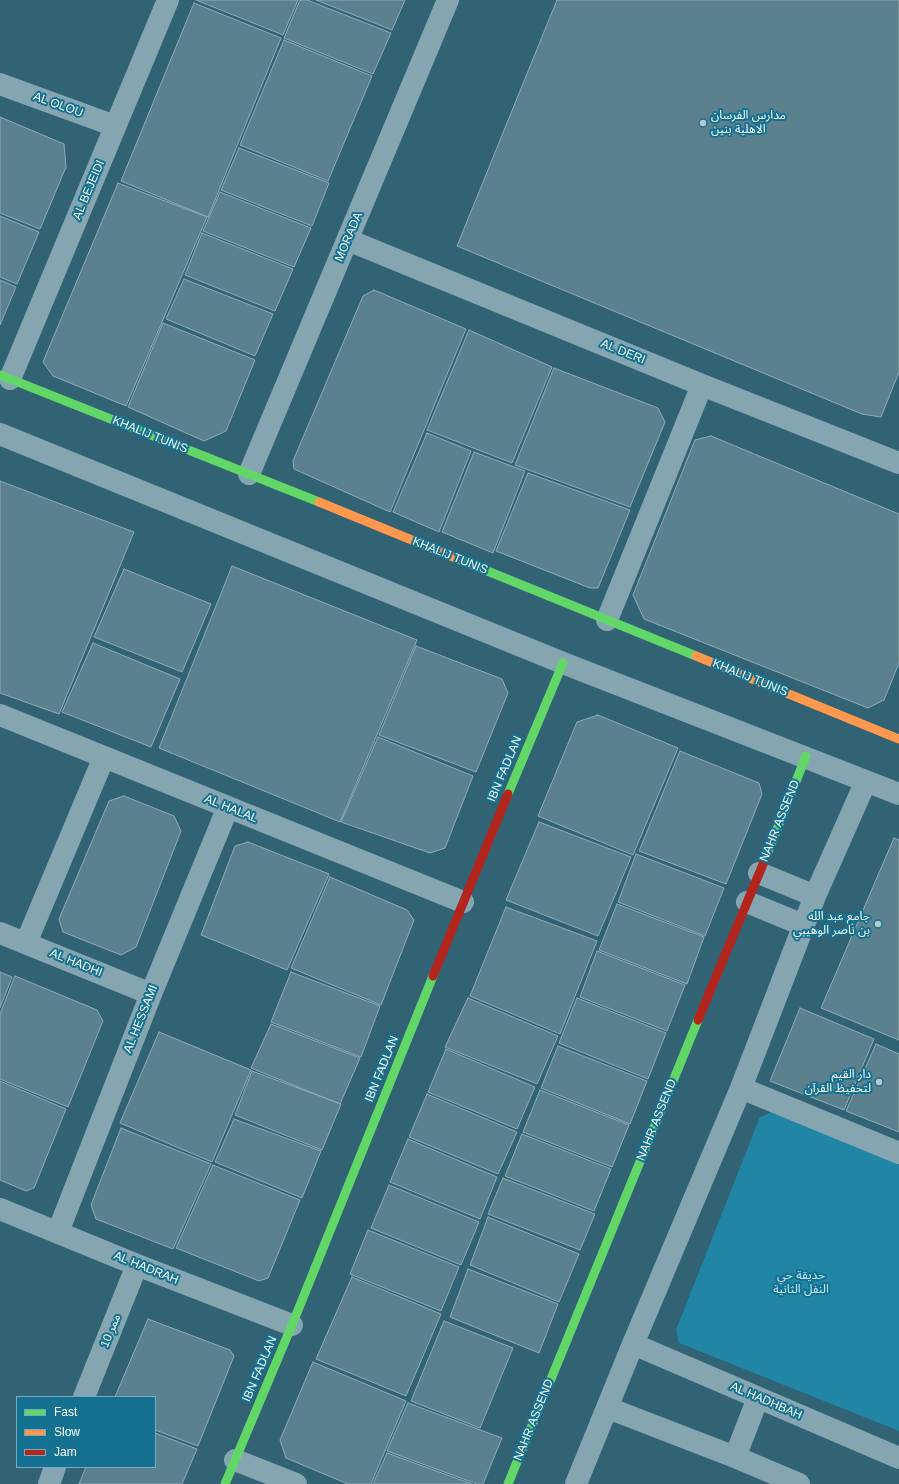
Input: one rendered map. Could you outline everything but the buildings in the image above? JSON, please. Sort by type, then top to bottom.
[{"type":"street","name":"AL BEJEIDI","points":[[5,377],[116,126],[168,0]]},
{"type":"street","name":"MORADA","points":[[249,474],[448,0]]},
{"type":"street","name":"AL OLOU","points":[[0,84],[116,126]]},
{"type":"street","name":"AL DERI","points":[[348,240],[702,385],[899,463]]},
{"type":"street","name":"KHALIJ TUNIS","points":[[5,377],[249,474],[899,739]]},
{"type":"street","points":[[607,620],[702,385]]},
{"type":"street","points":[[0,434],[563,663],[806,756],[899,794]]},
{"type":"street","name":"IBN FADLAN","points":[[225,1484],[292,1325],[463,902],[563,663]]},
{"type":"street","name":"AL HALAL","points":[[0,715],[463,902]]},
{"type":"street","name":"NAHR ASSEND","points":[[508,1484],[806,756]]},
{"type":"street","points":[[26,943],[104,757]]},
{"type":"street","points":[[576,1484],[608,1408],[632,1344],[741,1088],[803,925],[866,781]]},
{"type":"street","name":"AL HESSAMI","points":[[58,1232],[151,994],[228,808]]},
{"type":"street","points":[[759,873],[815,896]]},
{"type":"street","points":[[747,902],[803,925]]},
{"type":"street","name":"AL HADHI","points":[[0,933],[151,994]]},
{"type":"street","points":[[741,1088],[899,1153]]},
{"type":"street","name":"AL HADRAH","points":[[0,1209],[137,1265],[292,1325]]},
{"type":"street","name":"ممر 10","points":[[84,1396],[137,1265]]},
{"type":"street","name":"AL HADHBAH","points":[[632,1344],[899,1458]]},
{"type":"street","points":[[735,1457],[758,1398]]},
{"type":"street","points":[[608,1408],[735,1457],[799,1484]]},
{"type":"street","points":[[235,1460],[296,1484]]},
{"type":"street","points":[[49,1484],[55,1468]]},
{"type":"green space","name":"حديقة حي النفل الثانية","points":[[775,1111],[899,1161],[899,1431],[679,1343],[676,1330],[760,1117]]},
{"type":"traffic: fast","points":[[0,375],[319,502]]},
{"type":"traffic: fast","points":[[458,559],[696,656]]},
{"type":"traffic: fast","points":[[508,794],[563,663]]},
{"type":"traffic: fast","points":[[766,857],[806,756]]},
{"type":"traffic: fast","points":[[225,1484],[292,1325],[433,976]]},
{"type":"traffic: fast","points":[[508,1484],[698,1020]]},
{"type":"traffic: slow","points":[[319,502],[458,559]]},
{"type":"traffic: slow","points":[[696,656],[899,739]]},
{"type":"traffic: jam","points":[[433,976],[508,794]]},
{"type":"traffic: jam","points":[[698,1020],[766,857]]},
{"type":"place","name":"مدارس الفرسان الاهلية بنين","points":[[703,123]]},
{"type":"place","name":"جامع عبد الله بن ناصر الوهيبي","points":[[878,924]]},
{"type":"place","name":"دار القيم لتحفيظ القرآن","points":[[879,1082]]}]
